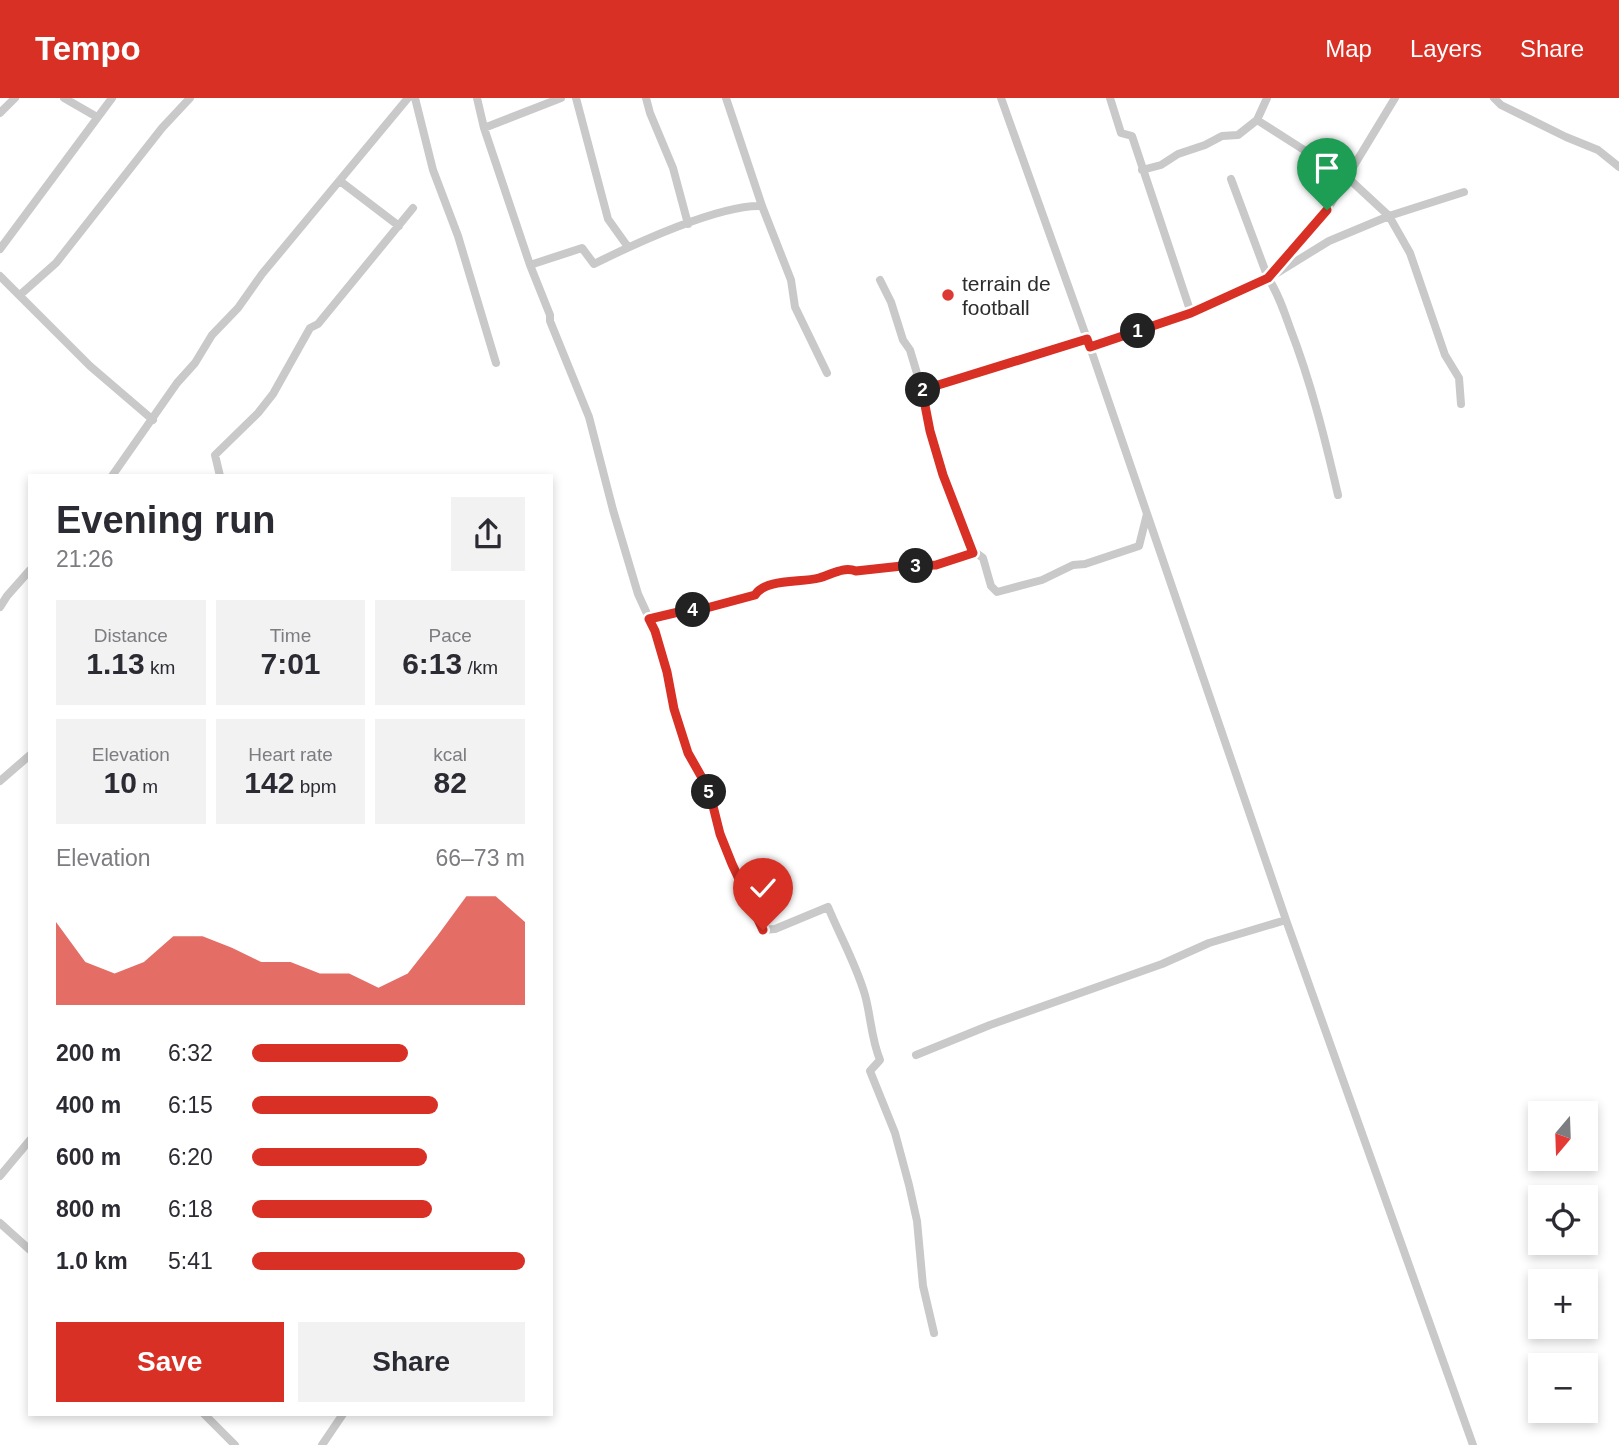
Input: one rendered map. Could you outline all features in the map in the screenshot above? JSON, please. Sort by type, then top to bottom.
[{"type":"street","points":[[0,113],[15,98]]},
{"type":"street","points":[[64,98],[97,117]]},
{"type":"street","points":[[0,249],[112,98]]},
{"type":"street","points":[[21,295],[57,262],[162,128],[191,98]]},
{"type":"street","points":[[113,474],[177,383],[195,363],[212,335],[238,308],[262,274],[408,98]]},
{"type":"street","points":[[415,98],[433,170],[458,236],[496,363]]},
{"type":"street","points":[[477,98],[484,128],[530,265],[550,315],[561,353],[589,417],[612,510],[638,594],[655,631],[688,753],[709,790],[720,834],[732,864],[763,930],[775,929],[828,906],[850,952],[865,996],[873,1043],[880,1060],[870,1072],[895,1133],[909,1185],[923,1286],[934,1333]]},
{"type":"street","points":[[484,128],[561,98]]},
{"type":"street","points":[[576,98],[608,219],[628,247]]},
{"type":"street","points":[[646,98],[673,168],[688,224]]},
{"type":"street","points":[[726,98],[762,206],[791,281],[795,307],[827,373]]},
{"type":"street","points":[[1001,98],[1286,920],[1473,1445]]},
{"type":"street","points":[[1110,98],[1121,133],[1132,136],[1191,313]]},
{"type":"street","points":[[1142,170],[1222,136],[1238,135],[1257,121],[1267,98]]},
{"type":"street","points":[[1268,278],[1327,210],[1395,98]]},
{"type":"street","points":[[1494,98],[1566,137],[1598,150],[1619,167]]},
{"type":"street","points":[[1257,121],[1348,178],[1390,216],[1410,253],[1445,355],[1459,377],[1461,404]]},
{"type":"street","points":[[1231,179],[1301,358],[1327,446],[1338,495]]},
{"type":"street","points":[[340,181],[399,226]]},
{"type":"street","points":[[922,390],[1191,313],[1268,278],[1329,241],[1390,216],[1464,192]]},
{"type":"street","points":[[530,265],[582,248],[594,264],[628,247],[688,224],[745,206],[762,206]]},
{"type":"street","points":[[220,474],[215,455],[258,413],[273,394],[310,328],[318,324],[413,208]]},
{"type":"street","points":[[0,275],[90,366],[152,420]]},
{"type":"street","points":[[880,279],[891,302],[903,340],[910,350],[943,475],[973,553],[982,558],[991,586],[997,592],[1042,580],[1073,565],[1085,564],[1156,541]]},
{"type":"street","points":[[1139,545],[1147,514]]},
{"type":"street","points":[[649,619],[687,610],[712,608],[755,595],[759,590],[777,584],[817,579],[849,568],[856,571],[936,565],[973,553]]},
{"type":"street","points":[[0,607],[28,572]]},
{"type":"street","points":[[0,782],[28,757]]},
{"type":"street","points":[[916,1055],[990,1025],[1162,964],[1209,943],[1286,920]]},
{"type":"street","points":[[0,1176],[28,1142]]},
{"type":"street","points":[[0,1223],[28,1248]]},
{"type":"street","points":[[206,1416],[235,1445]]},
{"type":"street","points":[[321,1445],[342,1416]]},
{"type":"place","name":"terrain de football","points":[[948,295]]},
{"type":"route","points":[[763,930],[720,834],[709,790],[688,753],[674,709],[667,672],[649,619],[687,610],[712,608],[755,595],[759,590],[777,584],[817,579],[849,568],[856,571],[936,565],[973,553],[943,475],[922,390],[1087,339],[1090,347],[1191,313],[1268,278],[1327,210]]}]
